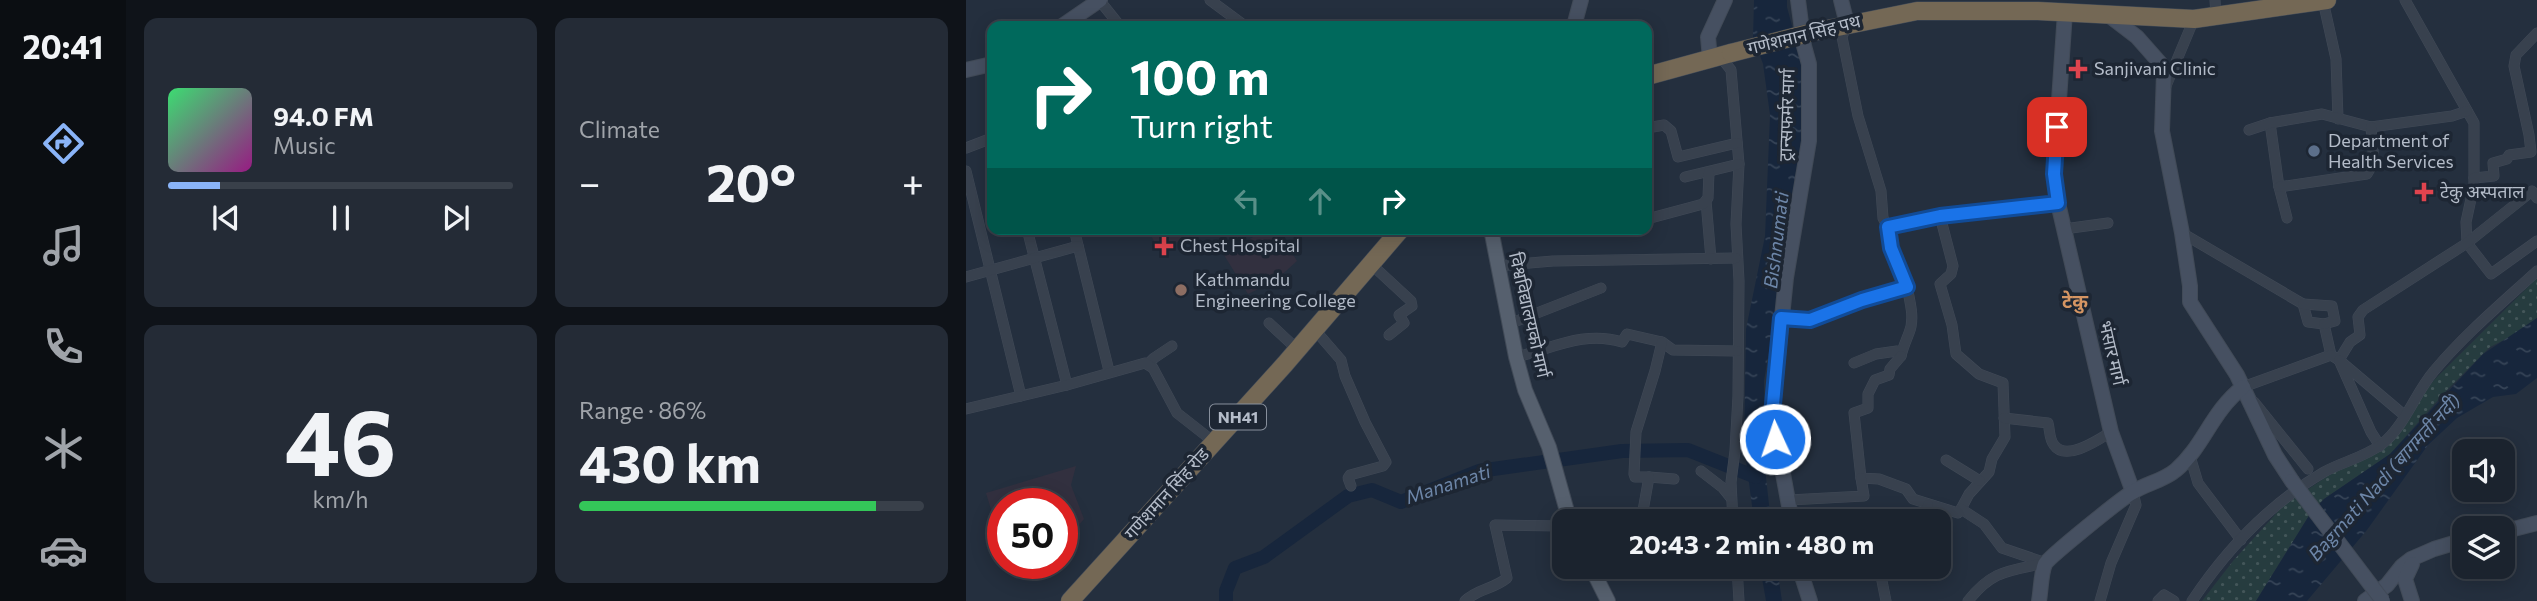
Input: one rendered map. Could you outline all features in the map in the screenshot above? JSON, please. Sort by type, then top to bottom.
[{"type":"highway","name":"गणेशमान सिंह पथ","points":[[1652,75],[1813,32],[1917,11],[2064,6],[2106,13],[2194,19],[2216,8],[2325,0]]},
{"type":"highway","name":"गणेशमान सिंह रोड","points":[[1070,601],[1298,350],[1396,235]]},
{"type":"main road","points":[[1069,21],[1100,0]]},
{"type":"main road","points":[[1575,21],[1581,0]]},
{"type":"main road","points":[[1710,59],[1707,37],[1725,0]]},
{"type":"main road","name":"ट्रान्सफर्मर मार्ग","points":[[1789,509],[1772,415],[1786,278],[1809,141],[1809,64],[1798,0]]},
{"type":"main road","points":[[1841,0],[1847,24]]},
{"type":"main road","name":"भंसार मार्ग","points":[[2064,6],[2054,174],[2058,203],[2111,432],[2133,492]]},
{"type":"main road","points":[[2106,13],[2137,37],[2160,63],[2165,87],[2161,109],[2162,131],[2182,233],[2190,302],[2246,392],[2275,455],[2383,601]]},
{"type":"main road","points":[[966,71],[987,65]]},
{"type":"main road","name":"विश्वविद्यालयको मार्ग","points":[[1492,235],[1516,357],[1525,390],[1549,447],[1566,509]]},
{"type":"main road","points":[[2039,601],[2046,563],[2133,492],[2155,484],[2174,471],[2190,456],[2216,413],[2230,397],[2246,392]]},
{"type":"main road","points":[[2515,529],[2537,523]]},
{"type":"main road","points":[[2365,601],[2387,585],[2411,559],[2452,544]]},
{"type":"main road","points":[[2411,559],[2413,565],[2404,579],[2412,601]]},
{"type":"main road","points":[[1597,579],[1608,601]]},
{"type":"main road","points":[[1803,579],[1810,601]]},
{"type":"street","points":[[1100,0],[1116,21]]},
{"type":"street","points":[[1210,0],[1238,21]]},
{"type":"street","points":[[2325,0],[2336,58],[2338,119]]},
{"type":"street","points":[[2405,0],[2474,123],[2474,178],[2466,222],[2467,243],[2491,274],[2537,241]]},
{"type":"street","points":[[2165,87],[2194,19]]},
{"type":"street","points":[[1788,500],[1864,496],[1854,413],[1868,408],[1868,394],[1875,380],[1889,375],[1890,369],[1901,355],[1910,331],[1912,309],[1907,287],[1895,260],[1888,227],[1883,218],[1881,191],[1861,127],[1842,37],[1847,24]]},
{"type":"street","points":[[2474,178],[2494,176],[2493,163],[2507,159],[2510,155],[2531,152],[2514,66],[2516,55],[2537,33]]},
{"type":"street","points":[[1710,59],[1723,60],[1731,69],[1740,164],[1732,509]]},
{"type":"street","points":[[2249,130],[2270,123],[2322,114],[2371,127],[2452,116],[2467,111]]},
{"type":"street","points":[[2270,123],[2279,187],[2287,218]]},
{"type":"street","points":[[1652,127],[1664,125],[1671,131],[1678,157],[1737,143]]},
{"type":"street","points":[[2279,187],[2367,174],[2374,162],[2371,127]]},
{"type":"street","points":[[966,148],[987,140]]},
{"type":"street","points":[[1685,177],[1740,164]]},
{"type":"street","points":[[966,171],[1021,396]]},
{"type":"street","points":[[1709,172],[1706,201],[1711,258]]},
{"type":"street","points":[[2308,468],[2246,392],[2335,357],[2360,335],[2358,317],[2363,310],[2467,243],[2532,191],[2537,198]]},
{"type":"street","points":[[1652,218],[1706,201]]},
{"type":"street","points":[[1888,227],[1940,216],[2058,203]]},
{"type":"street","points":[[1861,478],[1879,479],[1906,489],[1913,499],[1958,513],[1989,472],[1992,459],[2005,436],[2003,383],[2001,380],[1979,374],[1956,354],[1952,325],[1940,284],[1951,274],[1953,266],[1940,216]]},
{"type":"street","points":[[2064,229],[2108,223]]},
{"type":"street","points":[[2182,233],[2303,304],[2332,306],[2335,321],[2324,324],[2308,323],[2303,304]]},
{"type":"street","points":[[1029,235],[1067,385]]},
{"type":"street","points":[[1075,235],[1110,371]]},
{"type":"street","points":[[966,277],[1078,246]]},
{"type":"street","points":[[1497,267],[1553,261],[1737,258]]},
{"type":"street","points":[[1371,264],[1411,301],[1412,306],[1399,315],[1404,323],[1389,335]]},
{"type":"street","points":[[2192,601],[2212,572],[2269,512],[2327,470],[2380,446],[2432,372],[2537,271]]},
{"type":"street","points":[[1781,318],[1810,320],[1862,300],[1907,287]]},
{"type":"street","points":[[1509,324],[1601,288]]},
{"type":"street","points":[[1269,323],[1298,350]]},
{"type":"street","points":[[2324,324],[2335,357],[2380,446]]},
{"type":"street","points":[[1315,330],[1342,360],[1345,376],[1365,422],[1387,462],[1383,466],[1353,474],[1348,478],[1351,486]]},
{"type":"street","points":[[1516,357],[1565,341],[1607,339],[1622,342],[1626,334],[1662,342],[1673,350],[1737,351]]},
{"type":"street","points":[[1662,342],[1636,432],[1634,476],[1674,479]]},
{"type":"street","points":[[1147,364],[1172,346]]},
{"type":"street","points":[[1854,362],[1876,354],[1897,351],[1901,355]]},
{"type":"street","points":[[2335,357],[2404,415]]},
{"type":"street","points":[[966,409],[1145,363],[1153,368],[1177,413],[1214,442]]},
{"type":"street","points":[[2004,418],[2048,423],[2052,441],[2055,447],[2062,451],[2074,451],[2111,432]]},
{"type":"street","points":[[2190,456],[2198,483],[2241,540]]},
{"type":"street","points":[[1946,460],[1980,481]]},
{"type":"street","points":[[1701,471],[1723,488],[1732,499]]},
{"type":"street","points":[[1643,509],[1649,477]]},
{"type":"street","points":[[2101,601],[2111,563],[2136,505],[2133,492]]},
{"type":"street","points":[[1927,509],[1928,505]]},
{"type":"street","points":[[1961,509],[1984,524],[2002,548],[2046,563]]},
{"type":"street","points":[[1465,601],[1473,593],[1497,586],[1507,578],[1495,525],[1552,526]]},
{"type":"street","points":[[1968,601],[1980,586],[1996,574],[2046,563]]},
{"type":"street","points":[[1738,579],[1739,601]]},
{"type":"street","points":[[1882,579],[1886,601]]},
{"type":"street","points":[[2158,601],[2164,595],[2174,601]]},
{"type":"shaded area","name":"Chest Hospital","points":[[1150,235],[1181,235],[1183,238],[1161,253]]},
{"type":"shaded area","points":[[1256,235],[1281,235],[1297,261],[1275,281],[1248,294],[1224,255]]},
{"type":"shaded area","points":[[1076,466],[1072,488],[1003,488]]},
{"type":"shaded area","points":[[1078,503],[1084,519],[1078,526]]},
{"type":"green space","points":[[2537,278],[2537,318],[2514,335],[2490,347],[2390,454],[2324,499],[2310,514],[2256,601],[2202,601],[2233,561],[2282,507],[2332,473],[2381,449],[2434,380]]},
{"type":"water","name":"Bishnumati","points":[[1754,0],[1787,0],[1804,70],[1803,151],[1764,381],[1766,477],[1770,509],[1752,509],[1744,445],[1746,329],[1765,236],[1770,115],[1763,64],[1753,37]]},
{"type":"water","name":"Bagmati Nadi (बागमती नदी)","points":[[2537,318],[2537,378],[2516,394],[2493,397],[2457,418],[2428,445],[2367,530],[2307,601],[2256,601],[2310,514],[2324,499],[2390,454],[2483,354]]},
{"type":"water","points":[[1762,579],[1779,579],[1782,601],[1766,601]]},
{"type":"waterway","name":"Manamati","points":[[1226,601],[1226,591],[1235,568],[1264,557],[1348,496],[1372,490],[1401,502],[1479,471],[1622,451],[1688,450],[1756,477]]},
{"type":"place","name":"Sanjivani Clinic","points":[[2078,69]]},
{"type":"place","name":"Department of Health Services","points":[[2314,151]]},
{"type":"place","name":"टेकु अस्पताल","points":[[2424,192]]},
{"type":"place","name":"Chest Hospital","points":[[1164,246]]},
{"type":"place","name":"Kathmandu Engineering College","points":[[1181,290]]},
{"type":"district","name":"टेकु","points":[[2075,301]]},
{"type":"route","points":[[1775,439],[1772,415],[1781,318],[1810,320],[1862,300],[1907,287],[1891,248],[1888,227],[1940,216],[2058,203],[2054,174],[2057,127]]}]
